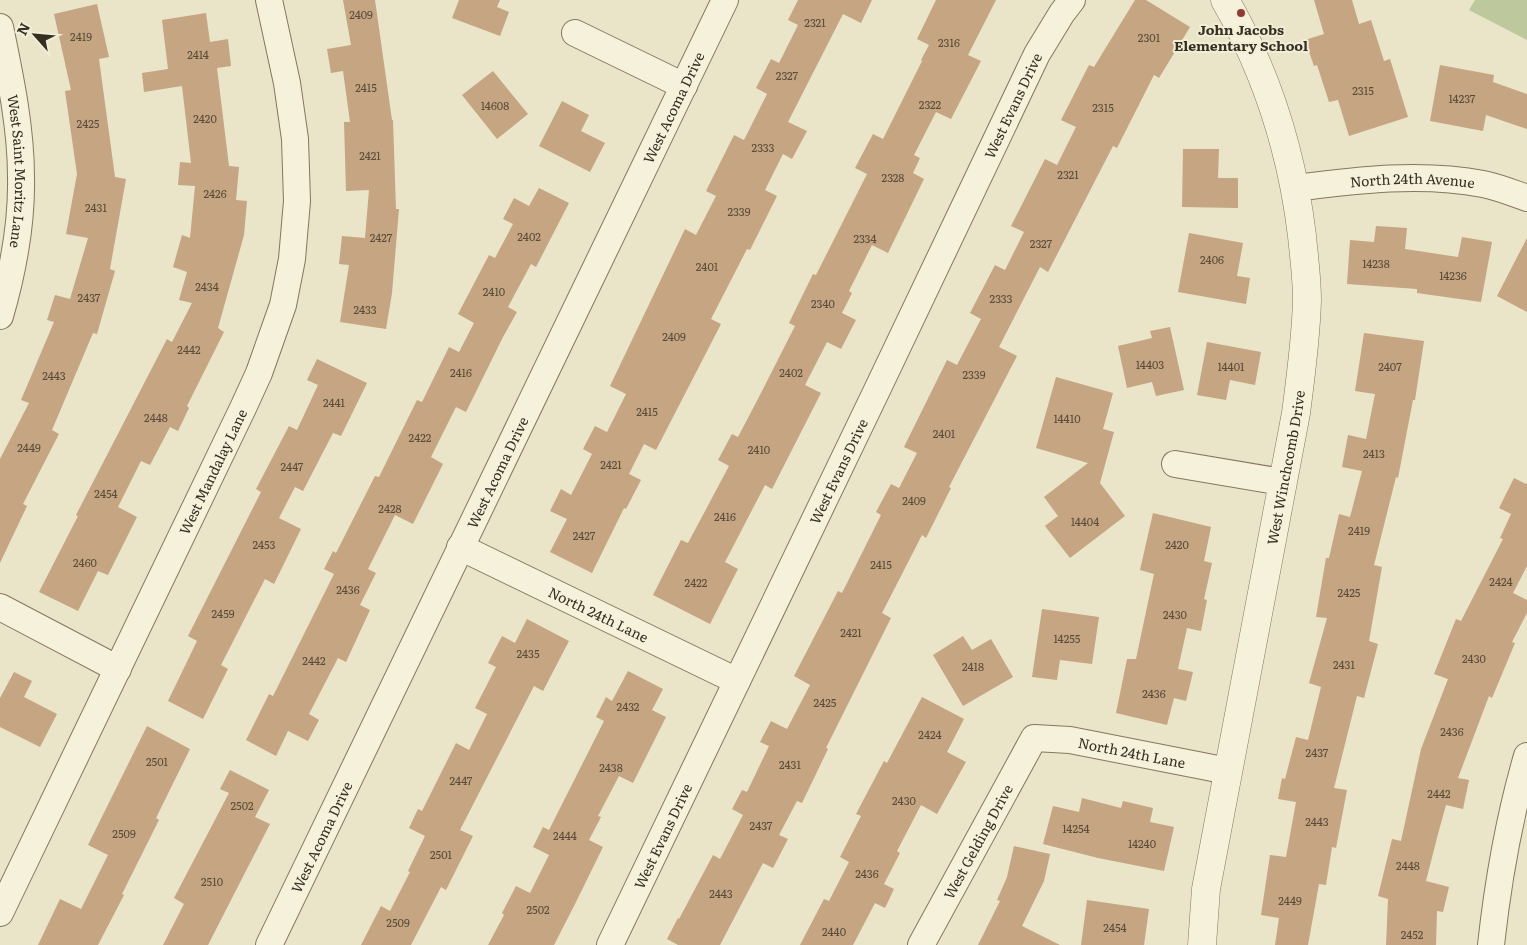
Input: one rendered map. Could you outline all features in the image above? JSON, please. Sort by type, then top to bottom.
[{"type":"street","name":"West Mandalay Lane","points":[[0,911],[243,408],[259,373],[283,304],[292,259],[297,201],[295,139],[287,83],[269,0]]},
{"type":"street","name":"West Acoma Drive","points":[[269,945],[725,0]]},
{"type":"street","name":"West Evans Drive","points":[[610,945],[1037,54],[1072,0]]},
{"type":"street","name":"West Winchcomb Drive","points":[[1202,945],[1206,889],[1296,412],[1305,346],[1306,289],[1304,253],[1296,188],[1275,109],[1254,55],[1225,0]]},
{"type":"street","name":"West Saint Moritz Lane","points":[[0,27],[13,89],[21,177],[20,210],[15,254],[0,316]]},
{"type":"street","points":[[574,33],[684,86]]},
{"type":"street","name":"North 24th Avenue","points":[[1296,188],[1368,180],[1418,177],[1484,184],[1527,198]]},
{"type":"street","points":[[1175,464],[1282,482]]},
{"type":"street","name":"North 24th Lane","points":[[460,547],[737,681]]},
{"type":"street","points":[[0,607],[118,668]]},
{"type":"street","name":"North 24th Lane","points":[[1034,738],[1070,740],[1228,771]]},
{"type":"street","name":"West Gelding Drive","points":[[921,945],[1034,738]]},
{"type":"street","points":[[1491,945],[1496,904],[1514,802],[1527,756]]},
{"type":"green space","points":[[1475,0],[1527,0],[1527,40],[1469,10]]},
{"type":"building","points":[[343,0],[375,0],[393,120],[396,209],[399,209],[392,293],[386,329],[340,322],[349,265],[339,264],[342,236],[365,238],[369,190],[346,191],[344,122],[350,122],[343,71],[331,73],[327,49],[351,45]]},
{"type":"building","points":[[459,0],[500,0],[497,7],[509,12],[500,36],[452,18]]},
{"type":"building","points":[[798,0],[872,0],[861,23],[843,14],[788,122],[807,131],[792,159],[783,154],[765,190],[777,196],[750,250],[747,249],[711,319],[721,324],[656,450],[644,444],[629,474],[641,480],[626,509],[624,508],[592,573],[550,552],[567,519],[550,511],[561,489],[571,495],[592,454],[583,449],[595,426],[607,432],[626,394],[610,386],[685,229],[696,235],[716,196],[706,191],[734,135],[744,140],[767,94],[756,88],[771,59],[779,63],[798,25],[788,20]]},
{"type":"building","points":[[936,0],[996,0],[968,55],[981,61],[951,119],[936,112],[914,155],[920,158],[913,173],[924,179],[888,253],[872,245],[849,291],[852,293],[842,313],[856,320],[841,349],[827,342],[805,385],[821,393],[772,489],[765,485],[725,562],[738,569],[710,624],[653,595],[681,540],[688,543],[729,466],[718,460],[732,434],[738,437],[760,395],[795,326],[789,323],[813,274],[816,275],[867,174],[855,168],[873,134],[883,139],[922,61],[929,45],[917,39]]},
{"type":"building","points":[[1135,0],[1146,0],[1190,27],[1159,78],[1154,75],[1117,148],[1113,146],[1048,272],[1040,267],[999,347],[1017,356],[949,487],[951,488],[926,538],[922,535],[882,613],[891,618],[826,748],[828,749],[802,803],[797,801],[779,835],[788,839],[773,868],[763,863],[720,945],[678,945],[667,939],[713,855],[720,859],[743,815],[732,809],[742,790],[747,792],[769,746],[760,742],[771,721],[787,729],[810,685],[794,676],[838,591],[842,593],[881,515],[876,512],[891,484],[899,488],[917,453],[904,447],[947,360],[957,365],[981,319],[970,313],[995,265],[1005,270],[1024,232],[1011,226],[1045,159],[1057,165],[1076,127],[1061,120],[1089,65],[1094,67]]},
{"type":"building","points":[[1314,0],[1352,0],[1359,24],[1371,20],[1384,61],[1390,59],[1408,117],[1349,136],[1338,100],[1329,102],[1317,65],[1314,66],[1305,40],[1324,34]]},
{"type":"building","points":[[97,4],[109,57],[99,59],[115,177],[126,179],[110,269],[115,271],[97,334],[93,333],[52,430],[59,434],[23,504],[27,506],[0,563],[0,459],[29,403],[21,400],[54,322],[47,320],[55,295],[70,299],[88,238],[66,234],[77,174],[65,91],[71,90],[54,14]]},
{"type":"building","points":[[206,13],[210,42],[228,39],[231,66],[217,68],[229,166],[239,167],[236,200],[247,201],[244,235],[218,328],[224,332],[187,406],[189,408],[178,431],[170,427],[150,465],[141,461],[118,507],[137,517],[108,575],[98,571],[78,611],[39,592],[78,516],[76,515],[167,339],[172,342],[192,303],[179,300],[187,272],[173,267],[182,235],[190,238],[195,186],[178,185],[180,162],[191,163],[182,86],[144,92],[142,73],[168,69],[162,20]]},
{"type":"building","points":[[1440,65],[1494,75],[1493,82],[1527,94],[1527,129],[1486,115],[1483,131],[1430,121]]},
{"type":"building","points":[[493,71],[528,114],[497,139],[462,95]]},
{"type":"building","points":[[562,101],[589,115],[581,131],[605,143],[590,172],[539,146]]},
{"type":"building","points":[[1183,149],[1219,149],[1218,178],[1238,178],[1238,208],[1182,207]]},
{"type":"building","points":[[539,188],[569,203],[536,267],[531,264],[508,307],[517,312],[466,412],[456,407],[431,457],[443,464],[413,524],[395,515],[368,569],[376,573],[360,605],[370,610],[346,662],[338,658],[309,714],[319,720],[308,741],[288,731],[276,756],[246,740],[269,694],[273,696],[334,574],[324,569],[333,551],[336,553],[375,476],[379,477],[417,400],[422,402],[449,347],[459,352],[474,323],[458,314],[489,255],[495,258],[513,224],[503,219],[514,198],[529,206]]},
{"type":"building","points":[[1376,226],[1407,228],[1405,249],[1458,257],[1462,237],[1492,242],[1481,302],[1417,293],[1417,289],[1347,284],[1350,240],[1374,242]]},
{"type":"building","points":[[1189,233],[1243,243],[1237,276],[1250,278],[1246,304],[1178,292]]},
{"type":"building","points":[[1527,238],[1527,312],[1497,296]]},
{"type":"building","points":[[1170,327],[1184,390],[1156,396],[1152,382],[1127,388],[1118,346],[1152,338],[1150,331]]},
{"type":"building","points":[[1364,333],[1424,341],[1415,400],[1413,400],[1398,478],[1396,477],[1374,565],[1382,567],[1369,641],[1378,644],[1364,698],[1357,696],[1334,788],[1347,790],[1336,848],[1332,847],[1326,885],[1319,884],[1308,945],[1275,945],[1279,918],[1261,915],[1270,855],[1286,857],[1296,802],[1278,799],[1282,778],[1285,779],[1296,737],[1308,740],[1321,687],[1309,683],[1327,618],[1316,617],[1326,558],[1329,558],[1339,514],[1350,517],[1362,471],[1342,467],[1348,435],[1366,439],[1375,394],[1355,391]]},
{"type":"building","points":[[1207,342],[1261,352],[1255,385],[1230,380],[1226,400],[1197,395]]},
{"type":"building","points":[[317,359],[367,383],[341,436],[333,433],[303,491],[295,487],[279,518],[301,529],[274,584],[265,579],[221,665],[228,669],[203,719],[168,701],[197,641],[188,636],[261,492],[256,489],[289,426],[297,430],[318,385],[307,380]]},
{"type":"building","points":[[1056,377],[1113,393],[1103,429],[1114,432],[1100,483],[1125,516],[1070,558],[1045,526],[1058,516],[1044,497],[1088,463],[1036,448]]},
{"type":"building","points":[[1514,478],[1527,483],[1527,566],[1513,593],[1527,600],[1527,613],[1512,642],[1515,643],[1492,698],[1489,696],[1458,778],[1469,780],[1463,809],[1446,805],[1438,834],[1426,881],[1449,887],[1443,912],[1437,911],[1436,945],[1386,945],[1388,899],[1378,896],[1392,839],[1401,841],[1421,749],[1448,679],[1434,674],[1456,619],[1461,621],[1503,539],[1500,538],[1511,514],[1499,508]]},
{"type":"building","points":[[1153,513],[1211,527],[1204,561],[1212,563],[1204,599],[1207,600],[1201,631],[1187,628],[1178,669],[1193,672],[1186,701],[1174,698],[1167,725],[1116,713],[1127,659],[1136,659],[1154,574],[1140,570]]},
{"type":"building","points":[[1042,609],[1099,617],[1092,664],[1060,660],[1057,680],[1032,677]]},
{"type":"building","points":[[527,619],[569,641],[543,691],[534,686],[460,830],[473,836],[446,890],[441,887],[411,945],[361,945],[381,906],[390,911],[410,872],[408,871],[425,836],[409,828],[418,809],[422,811],[456,743],[469,750],[487,714],[475,708],[496,667],[488,663],[502,636],[515,643]]},
{"type":"building","points":[[963,636],[972,650],[991,639],[1013,677],[963,706],[933,655]]},
{"type":"building","points":[[628,671],[663,689],[652,710],[666,717],[633,783],[619,776],[598,816],[601,817],[589,840],[603,847],[575,904],[554,945],[488,945],[504,915],[502,913],[516,886],[530,893],[549,855],[533,847],[543,827],[549,830],[604,721],[596,717],[606,697],[612,701]]},
{"type":"building","points":[[14,672],[32,681],[24,697],[57,714],[40,747],[0,727],[0,698]]},
{"type":"building","points":[[922,697],[964,719],[947,752],[966,762],[937,814],[921,805],[897,851],[900,853],[884,884],[894,889],[885,908],[875,903],[853,945],[800,945],[824,899],[829,901],[849,862],[840,857],[861,816],[856,814],[884,761],[887,763]]},
{"type":"building","points":[[147,726],[190,749],[156,818],[159,820],[122,894],[124,895],[98,945],[38,945],[60,899],[81,909],[108,855],[88,845]]},
{"type":"building","points":[[230,770],[269,790],[255,817],[270,824],[208,945],[163,945],[184,904],[174,898],[229,793],[220,789]]},
{"type":"building","points":[[1082,798],[1121,808],[1123,801],[1153,808],[1150,822],[1174,827],[1164,871],[1098,858],[1043,844],[1053,806],[1079,812]]},
{"type":"building","points":[[1014,846],[1050,854],[1044,881],[1022,926],[1060,945],[978,945],[1000,901],[997,900],[1007,877]]},
{"type":"building","points":[[1087,900],[1149,909],[1144,945],[1081,945]]},
{"type":"place","name":"John Jacobs Elementary School","points":[[1241,13]]}]
